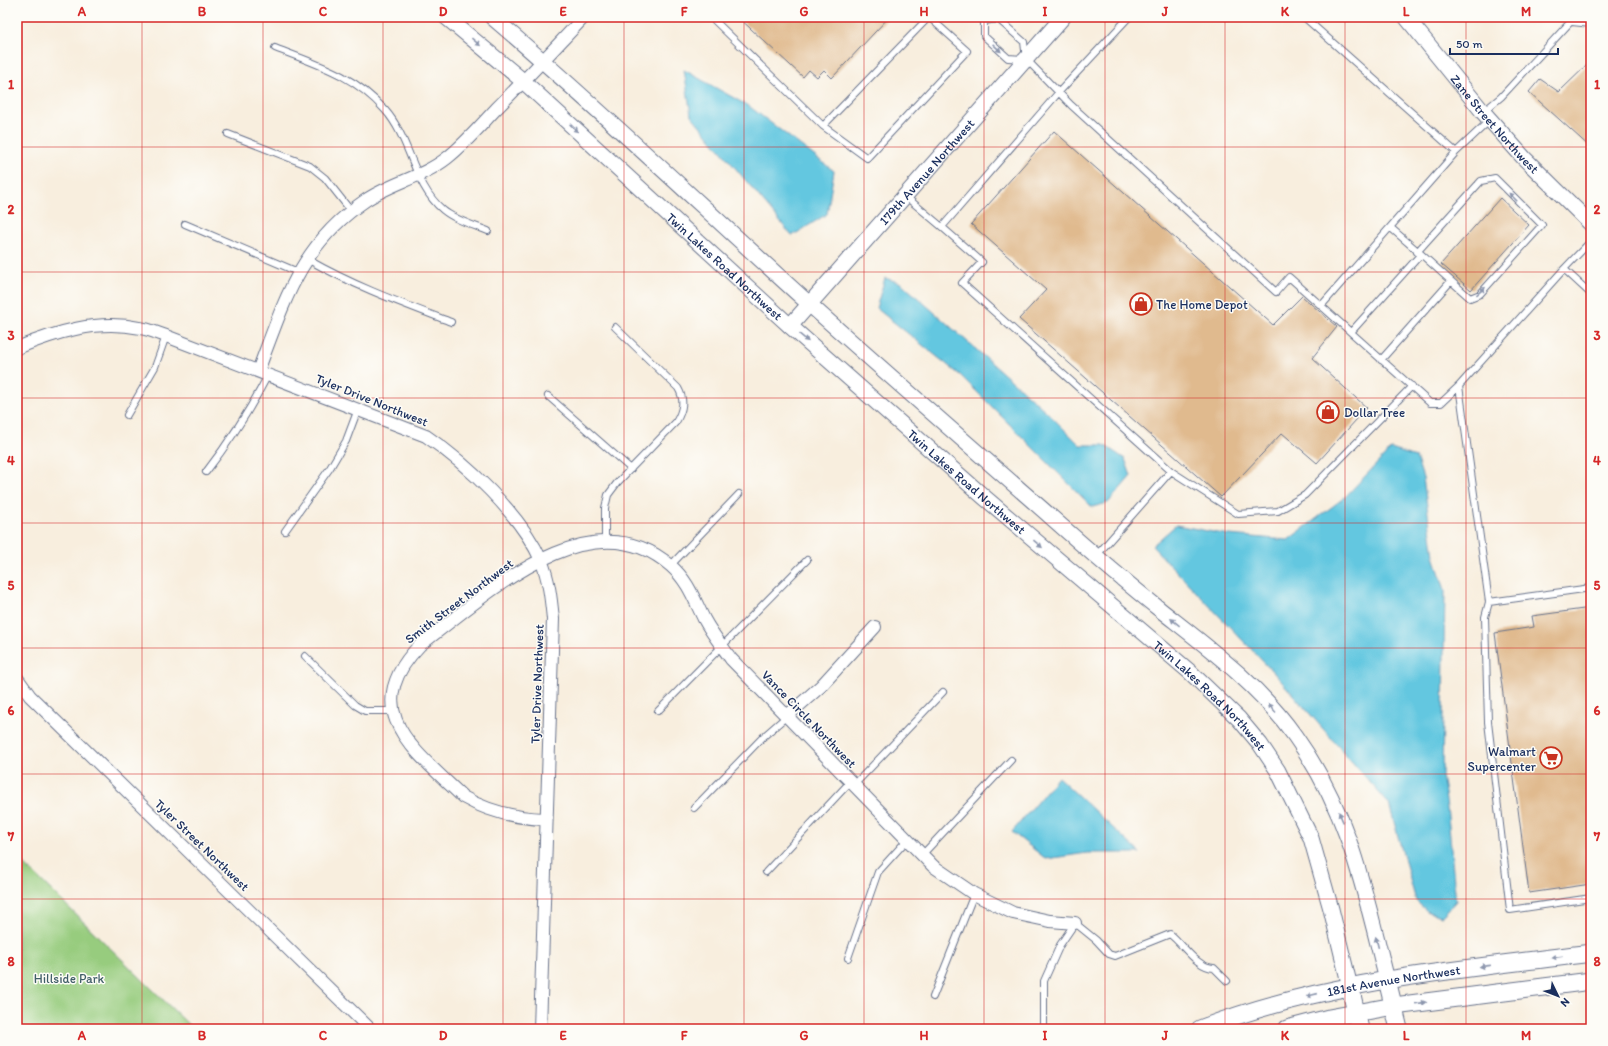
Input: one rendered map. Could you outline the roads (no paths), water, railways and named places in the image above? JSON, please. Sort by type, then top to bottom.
[{"type":"main road","name":"181st Avenue Northwest","points":[[1200,1029],[1285,1001],[1350,987],[1433,972],[1591,953]]},
{"type":"main road","points":[[1387,980],[1399,1029]]},
{"type":"main road","name":"181st Avenue Northwest","points":[[1287,1029],[1329,1018],[1358,1021],[1394,1006],[1591,981]]},
{"type":"main road","name":"Twin Lakes Road Northwest","points":[[1350,987],[1358,1021]]},
{"type":"street","name":"Twin Lakes Road Northwest","points":[[446,17],[523,81],[790,326],[990,502],[1190,672],[1239,719],[1260,744],[1278,771],[1311,838],[1331,909],[1350,987]]},
{"type":"street","points":[[492,17],[543,61],[810,304],[1125,582],[1222,658],[1271,706],[1293,732],[1328,788],[1342,818],[1358,868],[1387,980]]},
{"type":"street","points":[[263,373],[289,292],[298,272],[334,225],[367,200],[436,165],[459,148],[584,17]]},
{"type":"street","name":"179th Avenue Northwest","points":[[790,326],[904,195],[1063,17]]},
{"type":"street","name":"Zane Street Northwest","points":[[1406,17],[1486,116],[1524,158],[1591,224]]},
{"type":"street","name":"Tyler Drive Northwest","points":[[17,348],[61,332],[90,326],[139,327],[166,336],[426,436],[446,450],[514,518],[540,560],[551,597],[553,619],[545,819],[540,1029]]},
{"type":"street","name":"Vance Circle Northwest","points":[[540,560],[587,543],[605,541],[615,541],[634,545],[656,556],[670,566],[691,590],[704,618],[731,659],[933,866],[974,894],[1013,913],[1027,917],[1075,923]]},
{"type":"street","name":"Smith Street Northwest","points":[[540,560],[515,574],[420,645],[406,659],[399,671],[394,687],[394,711],[400,731],[410,745],[463,797],[473,803],[505,814],[521,818],[545,819]]},
{"type":"street","points":[[787,716],[821,686],[875,627]]},
{"type":"street","name":"Tyler Street Northwest","points":[[17,678],[30,696],[370,1029]]},
{"type":"lane","points":[[711,17],[823,126],[867,158],[968,51],[929,17],[823,126]]},
{"type":"lane","points":[[978,17],[986,19],[998,18],[1024,42],[1026,59],[1089,122],[1276,292],[1289,277],[1430,403],[1441,403],[1459,386],[1591,241]]},
{"type":"lane","points":[[942,227],[1059,92],[1129,17]]},
{"type":"lane","points":[[1304,17],[1456,152]]},
{"type":"lane","points":[[986,19],[984,36],[1008,58],[1026,59]]},
{"type":"lane","points":[[1321,306],[1392,228],[1501,97],[1574,19],[1591,24]]},
{"type":"lane","points":[[275,48],[341,74],[367,93],[386,111],[396,125],[419,174],[434,201],[444,211],[488,231]]},
{"type":"lane","points":[[228,134],[310,166],[325,178],[351,212]]},
{"type":"lane","points":[[1351,332],[1419,253],[1482,181],[1495,178],[1542,225],[1480,294],[1470,298],[1419,253],[1392,228]]},
{"type":"lane","points":[[904,195],[982,262],[962,283],[1171,470],[1238,514],[1278,511],[1305,495],[1412,386]]},
{"type":"lane","points":[[185,224],[298,272]]},
{"type":"lane","points":[[307,259],[340,278],[362,288],[452,322]]},
{"type":"lane","points":[[1564,269],[1591,294]]},
{"type":"lane","points":[[1381,360],[1451,281]]},
{"type":"lane","points":[[605,541],[606,502],[612,489],[676,422],[682,410],[682,398],[678,388],[614,327]]},
{"type":"lane","points":[[127,415],[155,366],[166,336]]},
{"type":"lane","points":[[206,472],[232,439],[253,404],[263,373]]},
{"type":"lane","points":[[1459,386],[1489,602],[1485,617],[1488,722],[1510,910],[1591,898]]},
{"type":"lane","points":[[548,396],[631,470]]},
{"type":"lane","points":[[285,531],[330,468],[346,441],[358,409]]},
{"type":"lane","points":[[1096,556],[1171,470]]},
{"type":"lane","points":[[670,566],[739,494]]},
{"type":"lane","points":[[658,711],[807,560]]},
{"type":"lane","points":[[1489,602],[1591,588]]},
{"type":"lane","points":[[305,656],[360,708],[365,711],[394,711]]},
{"type":"lane","points":[[766,872],[943,692]]},
{"type":"lane","points":[[694,808],[763,737],[787,716]]},
{"type":"lane","points":[[922,855],[1011,760]]},
{"type":"lane","points":[[848,958],[878,872],[908,840]]},
{"type":"lane","points":[[933,997],[974,894]]},
{"type":"lane","points":[[1044,1026],[1044,981],[1060,945],[1075,923],[1096,940],[1109,954],[1115,956],[1170,934],[1198,961],[1207,968],[1214,968],[1227,981]]},
{"type":"water","points":[[684,70],[750,107],[834,171],[827,214],[792,236],[691,115]]},
{"type":"water","points":[[885,278],[901,283],[1047,412],[1080,445],[1104,445],[1125,459],[1131,476],[1108,503],[1092,507],[960,375],[876,308]]},
{"type":"water","points":[[1391,449],[1416,457],[1423,478],[1434,556],[1445,590],[1442,776],[1449,822],[1456,901],[1442,916],[1428,912],[1416,901],[1389,804],[1274,673],[1152,546],[1176,525],[1229,535],[1288,540],[1345,497]]},
{"type":"water","points":[[1058,777],[1140,853],[1087,853],[1046,859],[1012,832]]},
{"type":"place","name":"The Home Depot","points":[[1141,304]]},
{"type":"place","name":"Dollar Tree","points":[[1328,412]]},
{"type":"place","name":"Walmart Supercenter","points":[[1551,758]]},
{"type":"park label","name":"Hillside Park","points":[[69,978]]}]
